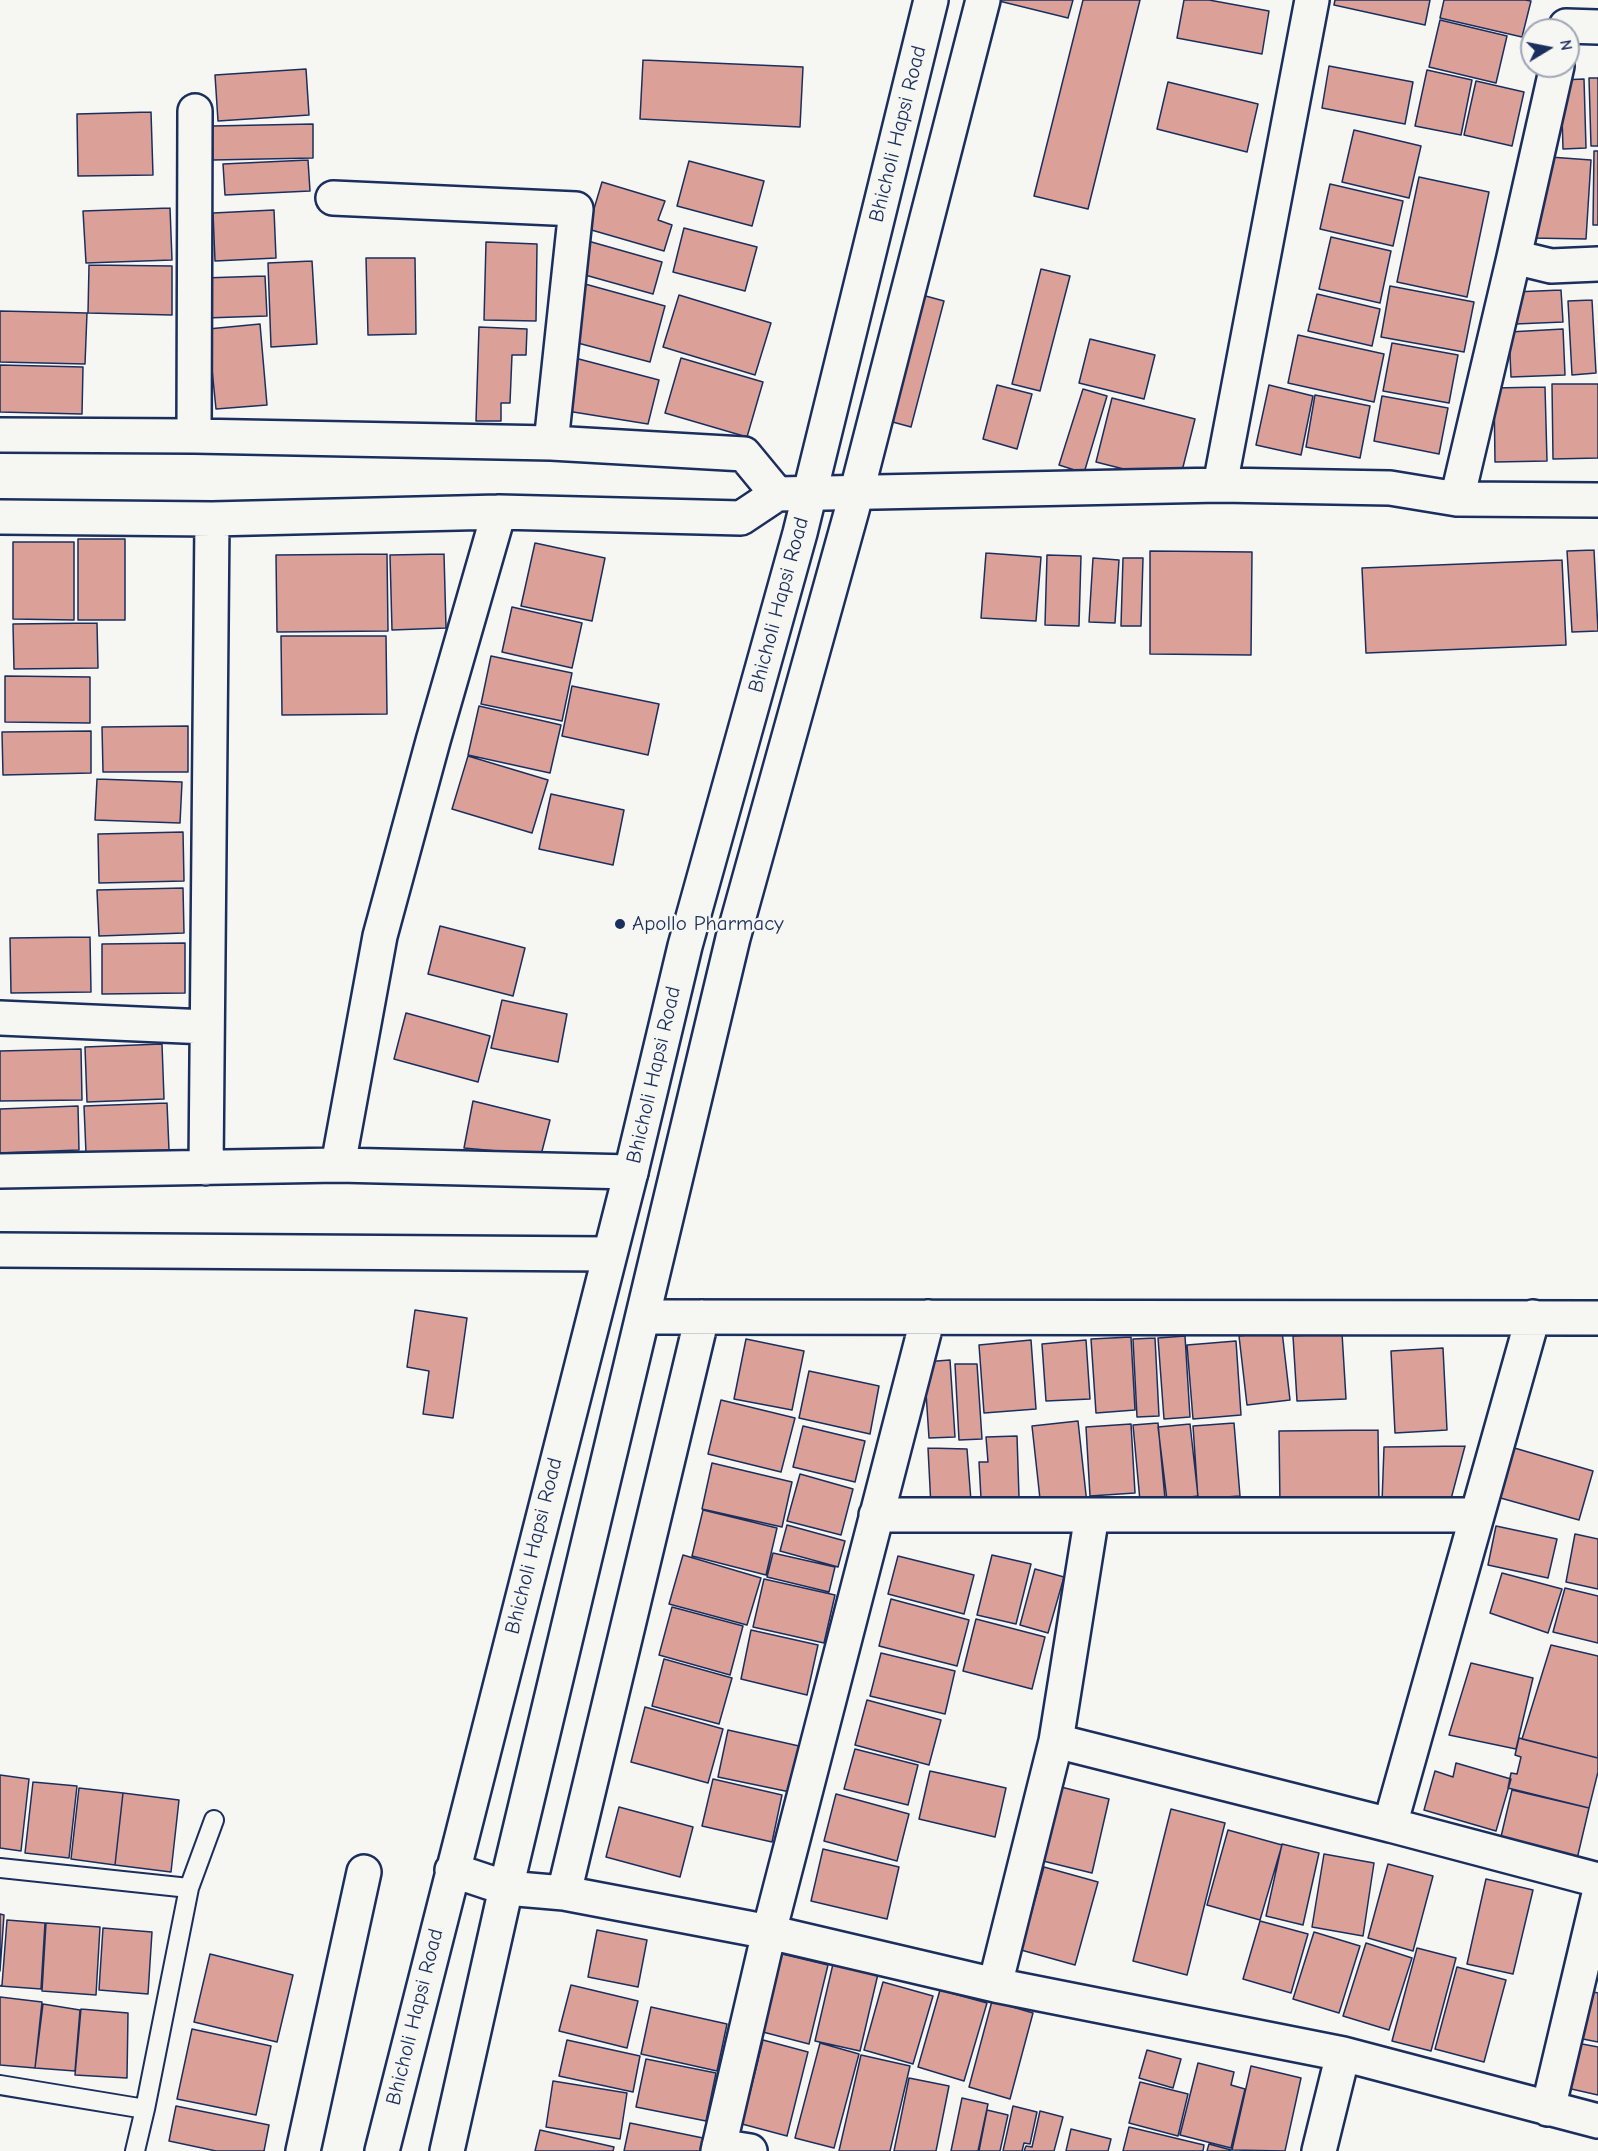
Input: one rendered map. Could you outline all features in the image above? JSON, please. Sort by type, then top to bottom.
[{"type":"street","name":"Bhicholi Hapsi Road","points":[[382,2151],[631,1172],[685,946],[809,494],[931,0]]},
{"type":"street","points":[[447,2151],[506,1888],[734,938],[856,493],[982,0]]},
{"type":"street","points":[[1220,485],[1312,0]]},
{"type":"street","points":[[1580,22],[1598,27]]},
{"type":"street","points":[[1457,499],[1554,78]]},
{"type":"street","points":[[194,436],[195,111]]},
{"type":"street","points":[[333,198],[576,210],[550,443]]},
{"type":"street","points":[[1514,257],[1551,266],[1598,264]]},
{"type":"street","points":[[0,435],[194,436],[550,443],[744,454],[777,494]]},
{"type":"street","points":[[0,517],[212,519],[499,512],[741,518],[777,494],[1220,485],[1390,488],[1457,499],[1598,500]]},
{"type":"street","points":[[338,1165],[380,936],[499,512]]},
{"type":"street","points":[[206,1168],[212,519]]},
{"type":"street","points":[[0,1018],[207,1028]]},
{"type":"street","points":[[0,1171],[338,1165],[631,1172]]},
{"type":"street","points":[[0,1250],[609,1254]]},
{"type":"street","points":[[644,1317],[1598,1318]]},
{"type":"street","points":[[564,1893],[702,1317]]},
{"type":"street","points":[[729,2149],[769,1932],[928,1317]]},
{"type":"street","points":[[1390,1825],[1533,1317]]},
{"type":"street","points":[[876,1515],[1477,1515]]},
{"type":"street","points":[[995,1985],[1056,1741],[1092,1515]]},
{"type":"street","points":[[1056,1741],[1598,1880]]},
{"type":"street","points":[[452,1870],[506,1888],[564,1893],[769,1932],[995,1985],[1342,2054],[1598,2121]]},
{"type":"street","points":[[303,2151],[364,1872]]},
{"type":"street","points":[[1548,2109],[1598,1898]]},
{"type":"street","points":[[1319,2151],[1342,2054]]},
{"type":"lane","points":[[135,2151],[189,1888],[214,1820]]},
{"type":"lane","points":[[0,1868],[189,1888]]},
{"type":"lane","points":[[0,2085],[145,2109]]},
{"type":"building","points":[[995,0],[1073,0],[1068,18]]},
{"type":"building","points":[[1083,0],[1140,0],[1088,209],[1034,196]]},
{"type":"building","points":[[1184,0],[1209,0],[1269,11],[1262,54],[1177,38]]},
{"type":"building","points":[[1335,0],[1430,0],[1425,25],[1334,5]]},
{"type":"building","points":[[1444,0],[1531,1],[1527,18],[1520,18],[1520,37],[1440,18]]},
{"type":"building","points":[[1440,20],[1507,36],[1496,83],[1429,67]]},
{"type":"building","points":[[643,60],[803,67],[800,127],[640,119]]},
{"type":"building","points":[[1329,66],[1413,82],[1405,124],[1322,108]]},
{"type":"building","points":[[306,69],[309,115],[218,121],[215,75]]},
{"type":"building","points":[[1427,70],[1472,80],[1461,135],[1415,126]]},
{"type":"building","points":[[1589,78],[1598,78],[1598,146],[1591,146]]},
{"type":"building","points":[[1584,79],[1586,148],[1563,149],[1561,80]]},
{"type":"building","points":[[1476,81],[1524,92],[1512,146],[1464,135]]},
{"type":"building","points":[[1168,82],[1258,104],[1247,152],[1157,129]]},
{"type":"building","points":[[151,112],[153,175],[78,176],[77,114]]},
{"type":"building","points":[[313,124],[313,158],[213,160],[212,126]]},
{"type":"building","points":[[1354,130],[1421,146],[1409,198],[1342,182]]},
{"type":"building","points":[[1594,151],[1598,151],[1598,225],[1593,225]]},
{"type":"building","points":[[1550,157],[1591,160],[1586,239],[1531,238]]},
{"type":"building","points":[[308,160],[310,191],[225,195],[223,164]]},
{"type":"building","points":[[689,161],[764,181],[752,226],[677,206]]},
{"type":"building","points":[[1419,177],[1489,192],[1467,297],[1397,282]]},
{"type":"building","points":[[602,182],[665,201],[658,220],[672,225],[664,251],[588,229]]},
{"type":"building","points":[[1330,184],[1403,201],[1393,246],[1320,229]]},
{"type":"building","points":[[170,208],[172,260],[86,263],[83,211]]},
{"type":"building","points":[[274,210],[276,258],[215,261],[213,213]]},
{"type":"building","points":[[684,228],[757,247],[745,291],[673,272]]},
{"type":"building","points":[[1331,237],[1391,251],[1380,303],[1319,289]]},
{"type":"building","points":[[588,241],[662,262],[653,294],[578,273]]},
{"type":"building","points":[[486,242],[537,244],[536,321],[484,320]]},
{"type":"building","points":[[366,258],[415,258],[416,334],[368,335]]},
{"type":"building","points":[[312,261],[317,344],[271,347],[268,263]]},
{"type":"building","points":[[89,265],[172,266],[172,315],[88,313]]},
{"type":"building","points":[[1041,269],[1070,276],[1040,391],[1012,384]]},
{"type":"building","points":[[265,276],[267,316],[205,318],[203,278]]},
{"type":"building","points":[[585,284],[665,306],[650,362],[570,341]]},
{"type":"building","points":[[1390,286],[1474,302],[1464,352],[1381,337]]},
{"type":"building","points":[[1561,290],[1563,322],[1515,324],[1514,292]]},
{"type":"building","points":[[911,292],[944,301],[911,427],[878,418]]},
{"type":"building","points":[[1317,294],[1380,309],[1372,346],[1308,331]]},
{"type":"building","points":[[679,295],[771,323],[755,375],[663,347]]},
{"type":"building","points":[[1592,300],[1596,373],[1572,375],[1568,301]]},
{"type":"building","points":[[0,311],[87,313],[85,364],[0,362]]},
{"type":"building","points":[[260,324],[267,405],[216,409],[208,329]]},
{"type":"building","points":[[479,327],[527,329],[526,355],[512,355],[510,403],[501,403],[501,421],[476,421]]},
{"type":"building","points":[[1563,329],[1565,375],[1511,377],[1509,332]]},
{"type":"building","points":[[1298,335],[1384,354],[1374,402],[1288,383]]},
{"type":"building","points":[[1090,339],[1155,355],[1144,399],[1079,383]]},
{"type":"building","points":[[1392,343],[1458,355],[1449,403],[1383,391]]},
{"type":"building","points":[[575,358],[659,380],[648,424],[567,411]]},
{"type":"building","points":[[681,358],[763,382],[747,437],[665,413]]},
{"type":"building","points":[[0,365],[83,367],[82,414],[0,412]]},
{"type":"building","points":[[1552,384],[1598,384],[1598,458],[1553,459]]},
{"type":"building","points":[[997,385],[1032,394],[1017,449],[983,439]]},
{"type":"building","points":[[1269,385],[1313,396],[1301,455],[1256,445]]},
{"type":"building","points":[[1545,387],[1547,461],[1495,462],[1494,388]]},
{"type":"building","points":[[1083,389],[1107,396],[1084,473],[1059,465]]},
{"type":"building","points":[[1315,395],[1370,406],[1360,458],[1306,447]]},
{"type":"building","points":[[1382,396],[1448,408],[1439,454],[1374,441]]},
{"type":"building","points":[[1112,398],[1195,419],[1179,483],[1096,462]]},
{"type":"building","points":[[78,539],[125,539],[125,620],[78,620]]},
{"type":"building","points":[[13,542],[74,542],[74,620],[13,619]]},
{"type":"building","points":[[535,543],[605,558],[592,621],[521,606]]},
{"type":"building","points":[[1594,550],[1598,631],[1572,632],[1567,551]]},
{"type":"building","points":[[1150,551],[1252,552],[1251,655],[1150,654]]},
{"type":"building","points":[[986,553],[1041,557],[1036,621],[981,618]]},
{"type":"building","points":[[387,554],[388,631],[277,632],[276,555]]},
{"type":"building","points":[[444,554],[446,628],[392,630],[390,555]]},
{"type":"building","points":[[1047,555],[1081,556],[1079,626],[1045,625]]},
{"type":"building","points":[[1093,558],[1119,560],[1115,623],[1089,622]]},
{"type":"building","points":[[1123,558],[1143,558],[1141,626],[1121,626]]},
{"type":"building","points":[[1562,560],[1566,645],[1366,653],[1362,568]]},
{"type":"building","points":[[512,607],[582,623],[572,668],[502,652]]},
{"type":"building","points":[[97,623],[98,668],[14,669],[13,624]]},
{"type":"building","points":[[281,636],[386,636],[387,714],[282,715]]},
{"type":"building","points":[[491,656],[572,673],[562,721],[481,704]]},
{"type":"building","points":[[5,676],[90,677],[90,723],[5,722]]},
{"type":"building","points":[[572,686],[659,704],[648,755],[562,736]]},
{"type":"building","points":[[479,706],[561,725],[550,773],[468,755]]},
{"type":"building","points":[[188,726],[188,772],[103,772],[102,727]]},
{"type":"building","points":[[91,731],[91,773],[3,775],[2,732]]},
{"type":"building","points":[[468,756],[548,780],[532,833],[452,809]]},
{"type":"building","points":[[97,779],[182,782],[180,823],[95,820]]},
{"type":"building","points":[[551,794],[624,810],[613,865],[539,849]]},
{"type":"building","points":[[183,832],[184,881],[99,883],[98,834]]},
{"type":"building","points":[[183,888],[184,933],[99,936],[97,890]]},
{"type":"building","points":[[440,926],[525,948],[513,996],[428,974]]},
{"type":"building","points":[[90,937],[91,992],[11,993],[10,938]]},
{"type":"building","points":[[185,943],[185,993],[102,994],[102,944]]},
{"type":"building","points":[[502,1000],[567,1014],[558,1062],[491,1048]]},
{"type":"building","points":[[406,1013],[490,1036],[478,1082],[394,1059]]},
{"type":"building","points":[[162,1044],[164,1099],[87,1102],[85,1047]]},
{"type":"building","points":[[81,1049],[82,1100],[0,1101],[0,1051]]},
{"type":"building","points":[[473,1101],[550,1120],[541,1155],[464,1148]]},
{"type":"building","points":[[167,1103],[169,1150],[86,1153],[84,1106]]},
{"type":"building","points":[[78,1106],[79,1150],[0,1153],[0,1109]]},
{"type":"building","points":[[415,1310],[467,1318],[453,1418],[423,1414],[429,1371],[407,1367]]},
{"type":"building","points":[[1282,1331],[1290,1400],[1247,1405],[1239,1336]]},
{"type":"building","points":[[1342,1333],[1346,1399],[1297,1401],[1293,1336]]},
{"type":"building","points":[[1185,1336],[1190,1417],[1164,1419],[1158,1338]]},
{"type":"building","points":[[1131,1337],[1135,1410],[1096,1413],[1091,1339]]},
{"type":"building","points":[[1155,1338],[1159,1416],[1137,1417],[1133,1339]]},
{"type":"building","points":[[746,1339],[804,1351],[792,1410],[734,1399]]},
{"type":"building","points":[[1031,1340],[1036,1409],[984,1413],[979,1345]]},
{"type":"building","points":[[1086,1340],[1090,1399],[1046,1401],[1042,1344]]},
{"type":"building","points":[[1236,1341],[1241,1415],[1193,1419],[1187,1345]]},
{"type":"building","points":[[1443,1348],[1447,1430],[1395,1433],[1391,1351]]},
{"type":"building","points":[[950,1360],[955,1437],[929,1438],[924,1362]]},
{"type":"building","points":[[955,1364],[977,1364],[982,1439],[959,1440]]},
{"type":"building","points":[[809,1371],[879,1386],[870,1434],[799,1418]]},
{"type":"building","points":[[721,1400],[795,1418],[781,1472],[708,1454]]},
{"type":"building","points":[[1078,1421],[1087,1504],[1041,1508],[1032,1426]]},
{"type":"building","points":[[1158,1423],[1165,1499],[1140,1501],[1133,1425]]},
{"type":"building","points":[[1234,1423],[1240,1496],[1198,1499],[1193,1426]]},
{"type":"building","points":[[1131,1424],[1135,1493],[1090,1496],[1086,1427]]},
{"type":"building","points":[[1190,1424],[1198,1496],[1167,1500],[1158,1427]]},
{"type":"building","points":[[803,1426],[865,1441],[855,1482],[793,1467]]},
{"type":"building","points":[[1378,1430],[1379,1506],[1280,1506],[1279,1431]]},
{"type":"building","points":[[1017,1436],[1019,1497],[981,1498],[979,1462],[988,1462],[986,1437]]},
{"type":"building","points":[[1465,1446],[1451,1499],[1382,1503],[1384,1447]]},
{"type":"building","points":[[1511,1447],[1593,1471],[1579,1520],[1497,1497]]},
{"type":"building","points":[[928,1448],[967,1449],[971,1501],[931,1507]]},
{"type":"building","points":[[712,1463],[792,1482],[782,1527],[702,1509]]},
{"type":"building","points":[[800,1474],[853,1489],[841,1535],[787,1521]]},
{"type":"building","points":[[703,1510],[777,1528],[766,1575],[692,1556]]},
{"type":"building","points":[[787,1525],[845,1541],[838,1567],[780,1551]]},
{"type":"building","points":[[1496,1526],[1557,1539],[1548,1578],[1488,1565]]},
{"type":"building","points":[[1575,1534],[1598,1539],[1598,1589],[1566,1582]]},
{"type":"building","points":[[773,1553],[835,1567],[829,1592],[767,1577]]},
{"type":"building","points":[[683,1555],[761,1578],[747,1625],[669,1604]]},
{"type":"building","points":[[992,1555],[1031,1564],[1016,1624],[977,1615]]},
{"type":"building","points":[[898,1556],[974,1575],[964,1614],[888,1594]]},
{"type":"building","points":[[1035,1569],[1064,1577],[1048,1633],[1020,1625]]},
{"type":"building","points":[[1502,1573],[1562,1589],[1548,1633],[1490,1613]]},
{"type":"building","points":[[764,1579],[835,1595],[824,1643],[753,1627]]},
{"type":"building","points":[[1565,1588],[1598,1596],[1598,1643],[1553,1632]]},
{"type":"building","points":[[891,1599],[969,1620],[957,1666],[879,1646]]},
{"type":"building","points":[[672,1607],[743,1626],[730,1675],[659,1655]]},
{"type":"building","points":[[976,1619],[1045,1637],[1032,1689],[963,1671]]},
{"type":"building","points":[[751,1630],[818,1645],[807,1695],[741,1679]]},
{"type":"building","points":[[1551,1645],[1598,1656],[1598,1758],[1522,1739]]},
{"type":"building","points":[[881,1653],[955,1671],[945,1714],[870,1696]]},
{"type":"building","points":[[664,1659],[732,1678],[719,1724],[652,1706]]},
{"type":"building","points":[[1471,1663],[1533,1678],[1516,1749],[1449,1735]]},
{"type":"building","points":[[867,1700],[941,1720],[929,1765],[855,1745]]},
{"type":"building","points":[[645,1707],[723,1729],[708,1783],[631,1762]]},
{"type":"building","points":[[728,1730],[799,1746],[790,1792],[718,1777]]},
{"type":"building","points":[[1519,1738],[1598,1758],[1598,1772],[1589,1808],[1508,1788],[1511,1773],[1517,1774],[1521,1757],[1515,1755]]},
{"type":"building","points":[[855,1749],[918,1765],[908,1805],[844,1789]]},
{"type":"building","points":[[1456,1763],[1511,1779],[1496,1831],[1424,1810],[1435,1771],[1453,1777]]},
{"type":"building","points":[[930,1771],[1006,1788],[995,1837],[919,1819]]},
{"type":"building","points":[[0,1775],[29,1779],[21,1851],[0,1848]]},
{"type":"building","points":[[713,1779],[782,1795],[772,1842],[702,1826]]},
{"type":"building","points":[[33,1782],[77,1786],[69,1858],[25,1853]]},
{"type":"building","points":[[1061,1787],[1109,1799],[1092,1873],[1043,1861]]},
{"type":"building","points":[[79,1788],[123,1793],[115,1865],[71,1859]]},
{"type":"building","points":[[1512,1790],[1589,1808],[1577,1859],[1500,1841]]},
{"type":"building","points":[[123,1793],[179,1800],[171,1872],[115,1865]]},
{"type":"building","points":[[836,1794],[909,1814],[897,1861],[824,1841]]},
{"type":"building","points":[[619,1807],[693,1827],[680,1877],[606,1857]]},
{"type":"building","points":[[1171,1809],[1225,1823],[1187,1975],[1133,1961]]},
{"type":"building","points":[[1228,1830],[1282,1845],[1260,1920],[1207,1905]]},
{"type":"building","points":[[1282,1844],[1319,1853],[1303,1925],[1266,1916]]},
{"type":"building","points":[[823,1849],[899,1867],[887,1919],[811,1901]]},
{"type":"building","points":[[1324,1854],[1374,1863],[1363,1936],[1312,1927]]},
{"type":"building","points":[[1388,1864],[1433,1876],[1413,1951],[1368,1938]]},
{"type":"building","points":[[1044,1867],[1098,1882],[1075,1965],[1021,1950]]},
{"type":"building","points":[[1486,1879],[1533,1890],[1513,1974],[1467,1964]]},
{"type":"building","points":[[0,1914],[4,1915],[0,1971]]},
{"type":"building","points":[[7,1920],[45,1923],[41,1989],[0,1986],[2,1985]]},
{"type":"building","points":[[1260,1921],[1308,1934],[1291,1993],[1243,1979]]},
{"type":"building","points":[[46,1923],[100,1927],[96,1995],[42,1991]]},
{"type":"building","points":[[103,1928],[152,1932],[148,1994],[99,1990]]},
{"type":"building","points":[[597,1930],[647,1940],[638,1987],[588,1977]]},
{"type":"building","points":[[1314,1932],[1360,1946],[1339,2013],[1293,1999]]},
{"type":"building","points":[[1366,1943],[1412,1958],[1389,2030],[1343,2016]]},
{"type":"building","points":[[1417,1948],[1456,1958],[1431,2051],[1392,2041]]},
{"type":"building","points":[[778,1953],[828,1965],[809,2044],[759,2031]]},
{"type":"building","points":[[210,1954],[293,1975],[277,2042],[194,2022]]},
{"type":"building","points":[[833,1964],[878,1974],[860,2051],[815,2041]]},
{"type":"building","points":[[1457,1967],[1506,1980],[1484,2062],[1435,2049]]},
{"type":"building","points":[[883,1982],[933,1996],[913,2064],[864,2050]]},
{"type":"building","points":[[571,1985],[638,2001],[627,2048],[559,2031]]},
{"type":"building","points":[[940,1990],[987,2003],[964,2081],[918,2067]]},
{"type":"building","points":[[1585,1990],[1598,1993],[1598,2042],[1573,2037]]},
{"type":"building","points":[[0,1997],[42,2002],[35,2068],[0,2065]]},
{"type":"building","points":[[992,2001],[1033,2013],[1010,2099],[969,2087]]},
{"type":"building","points":[[43,2004],[80,2010],[75,2071],[35,2068]]},
{"type":"building","points":[[651,2007],[727,2024],[717,2071],[641,2054]]},
{"type":"building","points":[[81,2009],[128,2013],[127,2078],[75,2075]]},
{"type":"building","points":[[192,2029],[271,2046],[256,2115],[177,2099]]},
{"type":"building","points":[[567,2040],[640,2056],[633,2092],[559,2076]]},
{"type":"building","points":[[763,2040],[808,2052],[787,2136],[742,2124]]},
{"type":"building","points":[[820,2043],[859,2054],[834,2148],[795,2138]]},
{"type":"building","points":[[1577,2043],[1598,2047],[1598,2095],[1567,2088]]},
{"type":"building","points":[[1147,2050],[1181,2059],[1173,2088],[1139,2078]]},
{"type":"building","points":[[861,2055],[910,2066],[890,2151],[839,2151]]},
{"type":"building","points":[[646,2059],[716,2073],[706,2121],[636,2107]]},
{"type":"building","points":[[1198,2063],[1234,2072],[1231,2085],[1245,2089],[1231,2148],[1180,2135]]},
{"type":"building","points":[[1251,2066],[1301,2078],[1285,2151],[1232,2150]]},
{"type":"building","points":[[909,2078],[949,2086],[936,2151],[894,2151]]},
{"type":"building","points":[[553,2081],[627,2093],[620,2139],[546,2127]]},
{"type":"building","points":[[1140,2082],[1188,2094],[1178,2136],[1129,2123]]},
{"type":"building","points":[[962,2098],[988,2104],[978,2151],[951,2151]]},
{"type":"building","points":[[176,2106],[269,2125],[264,2151],[216,2151],[169,2141]]},
{"type":"building","points":[[1013,2106],[1037,2112],[1030,2144],[1024,2143],[1022,2151],[1003,2151]]},
{"type":"building","points":[[987,2110],[1008,2115],[1000,2151],[979,2151]]},
{"type":"building","points":[[1040,2111],[1063,2117],[1054,2151],[1024,2151],[1026,2146],[1032,2147]]},
{"type":"building","points":[[630,2123],[703,2138],[701,2151],[624,2151]]},
{"type":"building","points":[[1129,2127],[1204,2145],[1203,2151],[1123,2151]]},
{"type":"building","points":[[1071,2129],[1111,2139],[1108,2151],[1066,2151]]},
{"type":"building","points":[[540,2130],[614,2147],[613,2151],[535,2151]]},
{"type":"building","points":[[1209,2144],[1231,2150],[1207,2151]]},
{"type":"place","name":"Apollo Pharmacy","points":[[620,924]]}]
